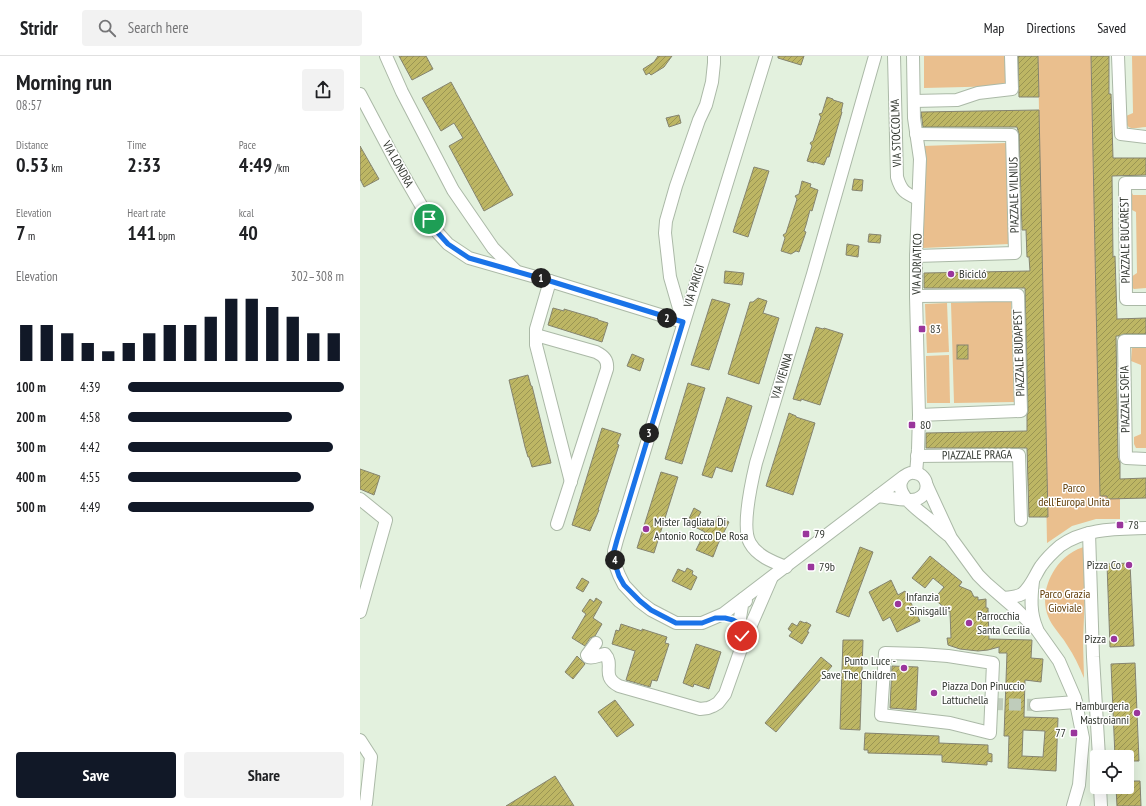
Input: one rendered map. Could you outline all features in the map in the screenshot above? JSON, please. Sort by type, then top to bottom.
[{"type":"street","points":[[386,56],[402,92],[453,190],[493,248],[518,272]]},
{"type":"street","points":[[683,322],[670,277],[665,233],[666,220],[678,179],[699,120],[706,105],[712,82],[714,56]]},
{"type":"street","name":"VIA PARIGI","points":[[766,56],[683,322],[614,551],[616,567],[624,585],[651,610],[676,623],[702,623],[723,614],[786,567]]},
{"type":"street","name":"VIA VIENNA","points":[[786,567],[765,558],[757,552],[749,542],[746,532],[750,492],[756,463],[813,274],[875,56]]},
{"type":"street","name":"VIA STOCCOLMA","points":[[894,56],[897,177],[900,186],[905,193],[918,199]]},
{"type":"street","name":"VIA ADRIATICO","points":[[913,56],[914,118],[920,159],[916,256],[919,415],[916,473]]},
{"type":"street","points":[[914,100],[957,100],[978,93],[1012,89],[1011,56]]},
{"type":"street","points":[[1118,56],[1121,134],[1146,137]]},
{"type":"street","name":"VIA LONDRA","points":[[360,94],[396,162],[438,233],[448,244],[469,258],[683,322]]},
{"type":"street","name":"PIAZZALE VILNIUS","points":[[916,134],[1012,135],[1015,253],[916,256]]},
{"type":"street","name":"PIAZZALE BUCAREST","points":[[1146,183],[1125,183],[1126,299],[1146,299]]},
{"type":"street","points":[[550,281],[538,320],[536,345],[571,482]]},
{"type":"street","name":"PIAZZALE BUDAPEST","points":[[916,296],[1018,295],[1021,411],[919,415]]},
{"type":"street","points":[[536,335],[596,352],[603,355],[608,364],[557,524]]},
{"type":"street","name":"PIAZZALE SOFIA","points":[[1146,341],[1124,341],[1126,458],[1146,459]]},
{"type":"street","name":"PIAZZALE PRAGA","points":[[917,456],[1019,455],[1021,520]]},
{"type":"street","points":[[786,567],[910,473],[916,473],[924,478],[951,538],[978,575],[1037,630],[1059,661],[1076,702],[1083,738],[1079,785],[1073,806]]},
{"type":"street","points":[[904,477],[901,480],[900,487],[903,495],[951,538]]},
{"type":"street","points":[[878,496],[916,500],[921,498],[927,486]]},
{"type":"street","points":[[360,499],[386,520],[360,612]]},
{"type":"street","points":[[1004,598],[1021,594],[1033,581],[1040,567],[1048,556],[1061,545],[1076,537],[1089,533],[1115,529],[1146,528]]},
{"type":"street","points":[[1089,533],[1093,657],[1099,750]]},
{"type":"street","points":[[596,643],[587,655],[588,658],[594,658],[603,654],[608,657],[610,679],[612,682],[619,686],[700,709],[708,708],[718,703],[725,694],[742,646],[747,626],[771,578]]},
{"type":"street","points":[[1033,581],[1031,605],[1033,619],[1037,630]]},
{"type":"street","points":[[743,599],[750,603],[754,614],[747,626]]},
{"type":"street","points":[[715,618],[725,618],[747,626]]},
{"type":"street","points":[[885,653],[948,656],[993,664],[990,733],[950,724],[882,715],[885,653]]},
{"type":"street","points":[[1036,705],[1076,702]]},
{"type":"street","points":[[360,740],[371,757],[366,803],[363,806]]},
{"type":"street","points":[[1100,794],[1101,806]]},
{"type":"green space","points":[[924,56],[1006,56],[1006,86],[924,88]]},
{"type":"green space","name":"Parco dell'Europa Unita","points":[[1038,56],[1091,56],[1100,495],[1107,496],[1107,499],[1120,498],[1120,519],[1096,519],[1072,526],[1047,543]]},
{"type":"green space","points":[[1132,56],[1146,56],[1146,127],[1131,128],[1128,127],[1126,121],[1126,116],[1133,113]]},
{"type":"green space","points":[[1006,143],[1009,244],[923,248],[923,146]]},
{"type":"green space","points":[[1129,187],[1133,195],[1146,195],[1146,288],[1134,289],[1131,287],[1131,277],[1137,273],[1136,212],[1128,208]]},
{"type":"green space","points":[[1011,301],[1014,402],[954,403],[951,303]]},
{"type":"green space","points":[[947,303],[949,352],[927,353],[925,304]]},
{"type":"green space","points":[[1132,347],[1146,347],[1146,448],[1136,448],[1134,444],[1134,437],[1141,434],[1141,365],[1131,361]]},
{"type":"green space","points":[[949,355],[950,403],[927,403],[926,356]]},
{"type":"green space","name":"Parco Grazia Gioviale","points":[[1087,546],[1083,641],[1084,678],[1072,653],[1050,620],[1045,605],[1045,598],[1048,583],[1058,565],[1073,552]]},
{"type":"building","points":[[399,56],[426,56],[433,69],[412,80]]},
{"type":"building","points":[[658,56],[672,56],[664,67],[651,75],[649,73],[646,75],[643,69],[654,62]]},
{"type":"building","points":[[778,56],[804,56],[801,65],[778,58]]},
{"type":"building","points":[[1018,56],[1038,56],[1039,97],[1019,97]]},
{"type":"building","points":[[1091,56],[1109,56],[1109,94],[1111,94],[1113,158],[1146,158],[1146,175],[1112,176],[1113,257],[1115,256],[1117,319],[1146,318],[1146,334],[1124,334],[1116,336],[1118,458],[1120,462],[1120,479],[1146,478],[1146,498],[1107,499],[1107,496],[1100,496]]},
{"type":"building","points":[[451,82],[513,195],[484,211],[449,146],[463,138],[454,123],[441,131],[422,98]]},
{"type":"building","points":[[827,97],[843,103],[842,112],[829,157],[827,157],[824,165],[807,161],[812,146],[810,143],[813,141],[821,117],[819,114],[822,113]]},
{"type":"building","points":[[1039,110],[1048,517],[1029,517],[1027,448],[926,448],[926,433],[1027,431],[1028,411],[1025,288],[924,288],[924,273],[1030,271],[1029,257],[1027,257],[1026,230],[1022,230],[1019,134],[1017,127],[923,127],[921,112]]},
{"type":"building","points":[[679,115],[681,123],[669,127],[666,118]]},
{"type":"building","points":[[360,146],[379,179],[364,187],[360,179]]},
{"type":"building","points":[[754,167],[769,171],[748,237],[733,232]]},
{"type":"building","points":[[854,179],[863,180],[862,191],[852,190]]},
{"type":"building","points":[[802,181],[811,184],[810,187],[818,190],[812,211],[810,210],[804,231],[806,232],[799,252],[796,251],[791,254],[781,251],[785,238],[783,235],[786,233],[797,199],[795,196],[799,194]]},
{"type":"building","points":[[869,234],[881,235],[880,243],[868,242]]},
{"type":"building","points":[[847,244],[859,246],[858,257],[846,255]]},
{"type":"building","points":[[725,271],[744,273],[742,285],[724,283]]},
{"type":"building","points":[[758,298],[767,301],[763,313],[779,318],[759,384],[728,374],[750,302],[753,302]]},
{"type":"building","points":[[712,299],[730,304],[709,370],[691,365]]},
{"type":"building","points":[[553,308],[564,311],[564,309],[608,323],[602,342],[548,325]]},
{"type":"building","points":[[816,327],[843,334],[820,405],[801,399],[801,401],[793,399]]},
{"type":"building","points":[[957,345],[968,345],[968,359],[957,359]]},
{"type":"building","points":[[632,354],[644,359],[640,371],[627,366]]},
{"type":"building","points":[[528,375],[551,463],[532,467],[525,447],[509,380]]},
{"type":"building","points":[[688,383],[705,388],[682,464],[665,459]]},
{"type":"building","points":[[727,397],[752,406],[732,472],[716,467],[712,478],[702,475]]},
{"type":"building","points":[[789,413],[796,417],[815,423],[793,495],[766,486]]},
{"type":"building","points":[[602,428],[621,434],[599,510],[590,531],[572,525]]},
{"type":"building","points":[[360,469],[380,476],[374,495],[360,489]]},
{"type":"building","points":[[661,472],[678,477],[654,553],[637,548]]},
{"type":"building","points":[[694,508],[701,512],[698,517],[714,525],[718,516],[729,522],[713,557],[696,550],[705,532],[693,526],[692,528],[686,525]]},
{"type":"building","points":[[860,547],[873,552],[849,617],[836,612]]},
{"type":"building","points":[[930,556],[962,582],[959,586],[971,591],[974,597],[978,597],[978,600],[986,599],[986,608],[988,608],[989,639],[1032,640],[1031,658],[1043,659],[1041,682],[1025,680],[1024,717],[1058,718],[1056,771],[1008,768],[1009,736],[1004,736],[1007,653],[999,653],[999,647],[978,651],[960,649],[948,645],[947,638],[951,638],[950,612],[934,599],[944,587],[933,578],[925,588],[912,578]],"holes":[[[1023,730],[1045,731],[1043,757],[1022,756]]]},
{"type":"building","points":[[1130,563],[1134,646],[1110,647],[1107,564]]},
{"type":"building","points":[[687,568],[693,571],[692,574],[697,577],[691,590],[672,581],[678,569],[685,572]]},
{"type":"building","points":[[582,578],[589,582],[583,592],[576,588]]},
{"type":"building","points":[[891,580],[898,595],[905,591],[920,621],[897,632],[890,617],[883,621],[869,592]]},
{"type":"building","points":[[596,598],[602,602],[593,618],[602,624],[595,636],[590,638],[585,646],[572,638],[586,614],[582,611],[590,599],[594,602]]},
{"type":"building","points":[[800,621],[811,625],[802,644],[789,636],[792,632],[788,629],[792,623],[797,626]]},
{"type":"building","points":[[621,624],[667,637],[665,643],[669,644],[657,681],[652,680],[650,687],[626,680],[635,651],[612,644],[616,630],[619,631]]},
{"type":"building","points":[[843,640],[863,640],[860,730],[840,729]]},
{"type":"building","points":[[696,644],[721,652],[709,689],[694,684],[693,687],[683,683]]},
{"type":"building","points":[[577,656],[585,664],[573,679],[565,672]]},
{"type":"building","points":[[821,657],[832,666],[776,732],[765,723]]},
{"type":"building","points":[[1135,663],[1139,761],[1134,761],[1134,750],[1115,750],[1111,664]]},
{"type":"building","points":[[892,666],[918,667],[916,710],[890,708]]},
{"type":"building","points":[[615,700],[634,725],[617,737],[598,712]]},
{"type":"building","points":[[865,733],[939,736],[939,743],[988,745],[988,753],[992,754],[992,762],[987,761],[987,765],[942,762],[942,755],[868,753],[868,750],[864,750]]},
{"type":"building","points":[[555,776],[574,806],[506,806]]},
{"type":"building","points":[[1134,781],[1140,781],[1141,806],[1117,806],[1116,794],[1134,794]]},
{"type":"tunnel","points":[[991,704],[1036,705]]},
{"type":"place","name":"Bicicló","points":[[951,274]]},
{"type":"place","name":"83","points":[[922,329]]},
{"type":"place","name":"80","points":[[912,425]]},
{"type":"place","name":"78","points":[[1120,525]]},
{"type":"place","name":"Mister Tagliata Di Antonio Rocco De Rosa","points":[[646,529]]},
{"type":"place","name":"79","points":[[806,534]]},
{"type":"place","name":"Pizza Co","points":[[1129,565]]},
{"type":"place","name":"79b","points":[[811,567]]},
{"type":"place","name":"Infanzia \"Sinisgalli\"","points":[[898,604]]},
{"type":"place","name":"Parrocchia Santa Cecilia","points":[[969,623]]},
{"type":"place","name":"Pizza","points":[[1114,639]]},
{"type":"place","name":"Punto Luce - Save The Children","points":[[904,668]]},
{"type":"place","name":"Piazza Don Pinuccio Lattuchella","points":[[934,693]]},
{"type":"place","name":"Hamburgeria Mastroianni","points":[[1137,713]]},
{"type":"place","name":"77","points":[[1074,733]]},
{"type":"route","points":[[429,219],[438,233],[448,244],[469,258],[683,322],[617,540],[614,551],[616,567],[624,585],[651,610],[676,623],[702,623],[715,618],[733,620],[738,623],[742,636]]}]
